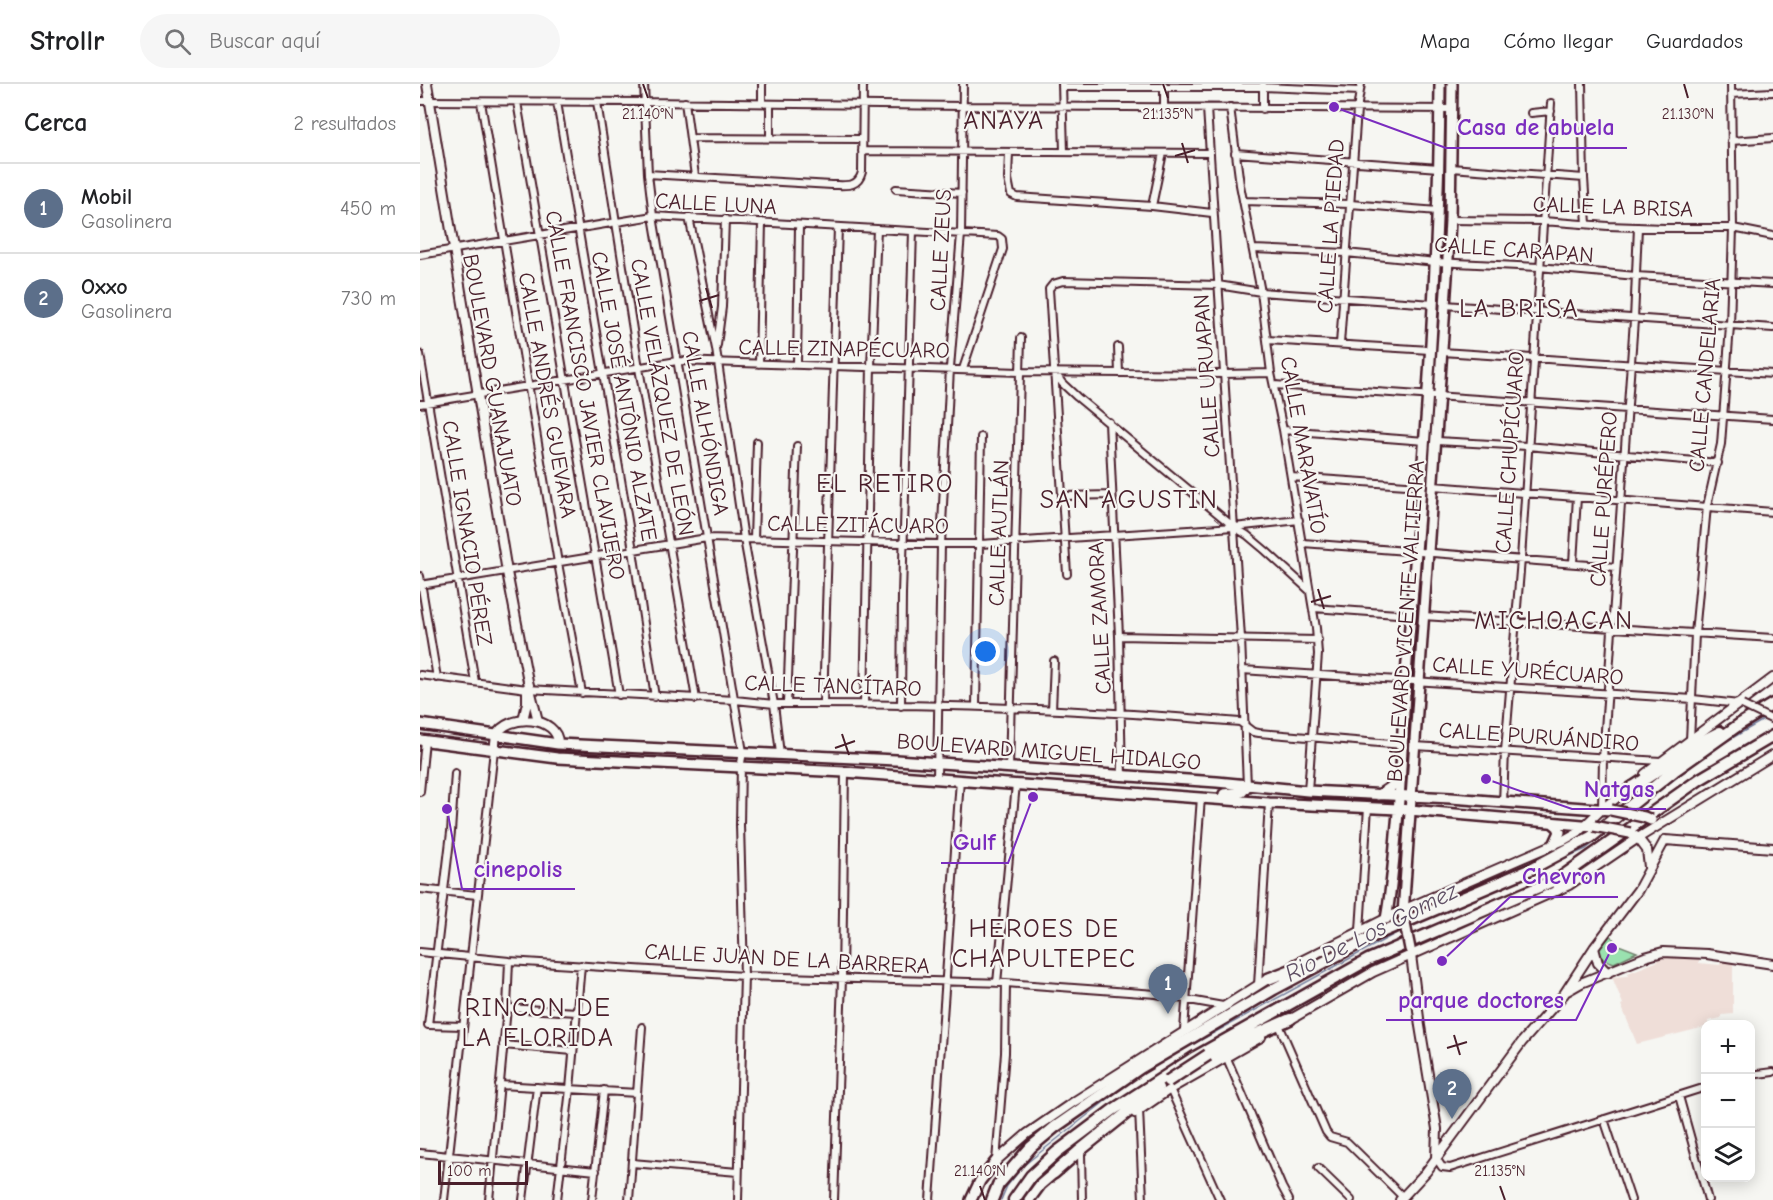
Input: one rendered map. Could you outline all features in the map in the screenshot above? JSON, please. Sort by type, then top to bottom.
[{"type":"main road","name":"BOULEVARD VICENTE VALTIERRA","points":[[1386,919],[1391,895],[1400,795],[1406,679],[1434,304],[1440,84]]},
{"type":"main road","name":"BOULEVARD VICENTE VALTIERRA","points":[[1410,952],[1403,912],[1448,263],[1452,84]]},
{"type":"main road","points":[[985,1200],[1020,1158],[1055,1127],[1140,1068],[1274,989],[1358,945],[1401,923],[1531,869],[1591,837],[1674,771],[1740,724],[1773,704]]},
{"type":"main road","name":"BOULEVARD MIGUEL HIDALGO","points":[[420,723],[558,744],[938,763],[1308,791],[1606,809],[1644,817],[1654,824]]},
{"type":"main road","points":[[1630,789],[1706,739],[1740,724]]},
{"type":"main road","points":[[1557,891],[1700,779],[1773,736]]},
{"type":"main road","name":"BOULEVARD MIGUEL HIDALGO","points":[[423,740],[557,758],[845,772],[1110,792],[1411,810],[1590,825],[1631,835]]},
{"type":"main road","points":[[499,750],[551,752],[555,751],[558,744]]},
{"type":"main road","points":[[1413,768],[1416,780],[1426,797]]},
{"type":"main road","points":[[1379,795],[1401,776]]},
{"type":"main road","points":[[1204,797],[1242,792],[1247,786]]},
{"type":"main road","points":[[1381,808],[1397,825]]},
{"type":"main road","points":[[1552,822],[1560,832],[1554,845]]},
{"type":"main road","points":[[1014,1200],[1031,1176],[1057,1152],[1096,1122],[1194,1057],[1338,977],[1388,952],[1560,878],[1631,835]]},
{"type":"main road","points":[[1391,895],[1396,899],[1404,897]]},
{"type":"main road","points":[[1268,979],[1358,945]]},
{"type":"main road","points":[[1029,1200],[1040,1185],[1078,1152],[1208,1055],[1310,998],[1338,977]]},
{"type":"main road","points":[[1151,1085],[1202,1063],[1290,1019]]},
{"type":"main road","points":[[971,1200],[980,1181],[996,1161]]},
{"type":"main road","points":[[992,1200],[998,1185]]},
{"type":"street","name":"BOULEVARD GUANAJUATO","points":[[427,84],[477,394],[528,686],[538,721],[548,726],[556,735],[558,744]]},
{"type":"street","name":"CALLE ALHÓNDIGA","points":[[644,84],[648,174],[653,216],[743,752],[740,767],[744,976],[738,1200]]},
{"type":"street","points":[[762,84],[762,103]]},
{"type":"street","points":[[648,174],[850,185],[856,183],[861,177],[863,84]]},
{"type":"street","name":"CALLE ZEUS","points":[[937,778],[941,544],[950,368],[961,234],[963,84]]},
{"type":"street","points":[[1582,84],[1587,224]]},
{"type":"street","name":"CALLE CANDELARIA","points":[[1690,740],[1695,634],[1707,506],[1718,463],[1730,326],[1733,228],[1731,84]]},
{"type":"street","points":[[1064,152],[1062,85],[1360,87]]},
{"type":"street","points":[[1263,85],[1263,109]]},
{"type":"street","points":[[1164,86],[1164,108]]},
{"type":"street","name":"CALLE LA PIEDAD","points":[[1340,344],[1360,87]]},
{"type":"street","points":[[1731,94],[1773,92]]},
{"type":"street","points":[[420,101],[1452,109]]},
{"type":"street","name":"CALLE ANDRÉS GUEVARA","points":[[481,102],[582,693]]},
{"type":"street","name":"CALLE FRANCISCO JAVIER CLAVIJERO","points":[[517,102],[619,695]]},
{"type":"street","name":"CALLE JOSÉ ANTÔNIO ALZATE","points":[[557,102],[633,550],[655,697]]},
{"type":"street","name":"CALLE VELÁZQUEZ DE LEÓN","points":[[597,102],[639,368],[696,699]]},
{"type":"street","points":[[685,102],[695,176]]},
{"type":"street","name":"CALLE CHUPÍCUARO","points":[[1503,803],[1551,103]]},
{"type":"street","points":[[770,104],[770,138]]},
{"type":"street","name":"CALLE MARAVATÍO","points":[[1230,107],[1243,201],[1261,292],[1271,373],[1299,520],[1318,640],[1308,791]]},
{"type":"street","name":"CALLE URUAPAN","points":[[1207,108],[1241,638],[1247,786]]},
{"type":"street","points":[[1531,113],[1551,111]]},
{"type":"street","points":[[690,138],[862,139]]},
{"type":"street","points":[[1731,141],[1773,138]]},
{"type":"street","points":[[862,151],[1210,153]]},
{"type":"street","points":[[1009,152],[1010,191],[1017,197],[1152,206],[1212,213]]},
{"type":"street","points":[[1152,206],[1163,153]]},
{"type":"street","points":[[1235,153],[1439,168]]},
{"type":"street","points":[[1451,168],[1584,178]]},
{"type":"street","points":[[896,189],[962,193]]},
{"type":"street","points":[[1243,201],[1350,204],[1438,211]]},
{"type":"street","name":"CALLE LUNA","points":[[420,255],[540,233],[653,216],[998,236],[1002,239],[1003,249],[963,369]]},
{"type":"street","points":[[689,217],[716,348],[744,539],[774,704],[780,754]]},
{"type":"street","points":[[716,348],[722,307],[725,219]]},
{"type":"street","name":"CALLE LA BRISA","points":[[1450,220],[1733,228],[1773,236]]},
{"type":"street","points":[[759,364],[762,222]]},
{"type":"street","points":[[797,365],[799,225]]},
{"type":"street","points":[[823,704],[838,227]]},
{"type":"street","name":"CALLE PURÉPERO","points":[[1606,809],[1603,758],[1622,500],[1629,365],[1634,320],[1638,227]]},
{"type":"street","points":[[864,705],[871,366],[877,229]]},
{"type":"street","points":[[901,706],[913,231]]},
{"type":"street","name":"CALLE CARAPAN","points":[[1253,249],[1346,253],[1448,263],[1539,267],[1636,276],[1773,284]]},
{"type":"street","points":[[1067,574],[1050,289],[1054,283],[1063,281],[1218,285],[1261,292],[1434,304]]},
{"type":"street","points":[[1445,305],[1773,328]]},
{"type":"street","name":"CALLE AUTLÁN","points":[[1009,768],[1021,338]]},
{"type":"street","points":[[1268,340],[1430,350]]},
{"type":"street","points":[[1118,347],[1119,373]]},
{"type":"street","points":[[1442,352],[1773,374]]},
{"type":"street","name":"CALLE IGNACIO PÉREZ","points":[[420,354],[475,682]]},
{"type":"street","name":"CALLE ZINAPÉCUARO","points":[[420,404],[677,361],[1020,372],[1271,373]]},
{"type":"street","points":[[1055,371],[1059,380],[1068,389],[1266,551],[1311,592]]},
{"type":"street","points":[[1274,385],[1773,419]]},
{"type":"street","name":"CALLE ZAMORA","points":[[1109,422],[1119,636],[1122,777]]},
{"type":"street","points":[[1283,430],[1425,441]]},
{"type":"street","points":[[976,706],[981,436]]},
{"type":"street","points":[[1437,441],[1527,446],[1718,463]]},
{"type":"street","points":[[754,539],[757,442]]},
{"type":"street","points":[[787,704],[797,446]]},
{"type":"street","points":[[1291,477],[1421,486]]},
{"type":"street","points":[[1433,486],[1773,512]]},
{"type":"street","points":[[1064,496],[1112,495]]},
{"type":"street","points":[[1573,563],[1577,497]]},
{"type":"street","name":"CALLE ZITÁCUARO","points":[[421,585],[707,538],[980,544],[1234,527],[1299,520]]},
{"type":"street","points":[[1303,543],[1617,567]]},
{"type":"street","points":[[420,576],[437,678]]},
{"type":"street","points":[[1314,608],[1411,615]]},
{"type":"street","points":[[1424,616],[1773,638]]},
{"type":"street","points":[[1119,636],[1318,640]]},
{"type":"street","points":[[1053,710],[1054,661]]},
{"type":"street","name":"CALLE YURÉCUARO","points":[[1242,670],[1693,699],[1740,704],[1773,720]]},
{"type":"street","name":"CALLE TANCÍTARO","points":[[420,675],[582,693],[774,704],[976,706],[1121,712],[1240,722],[1245,725]]},
{"type":"street","points":[[996,1161],[1007,1149],[1027,1134],[1184,1030],[1268,979],[1360,930],[1554,845],[1590,825],[1661,761],[1773,678]]},
{"type":"street","name":"BOULEVARD GUANAJUATO","points":[[523,720],[528,686]]},
{"type":"street","points":[[444,1200],[477,895],[499,750],[497,735],[510,723],[523,720],[538,721]]},
{"type":"street","points":[[1245,725],[1253,732],[1403,745]]},
{"type":"street","points":[[420,792],[423,740]]},
{"type":"street","name":"CALLE PURUÁNDIRO","points":[[1415,746],[1661,761]]},
{"type":"street","points":[[1649,870],[1648,854],[1631,835],[1773,755]]},
{"type":"street","points":[[834,1200],[842,979],[845,772]]},
{"type":"street","points":[[455,773],[428,1024],[463,1026]]},
{"type":"street","points":[[930,1200],[960,780]]},
{"type":"street","points":[[997,983],[1016,784]]},
{"type":"street","points":[[1184,1030],[1204,797]]},
{"type":"street","points":[[1258,985],[1269,802]]},
{"type":"street","points":[[1360,930],[1368,807]]},
{"type":"street","points":[[1654,824],[1665,840]]},
{"type":"street","points":[[1665,840],[1773,848]]},
{"type":"street","points":[[1280,1027],[1326,1132],[1330,1137],[1347,1142],[1401,1198],[1436,1158],[1522,1042],[1564,994],[1594,948],[1632,897],[1665,840]]},
{"type":"street","points":[[420,890],[477,895]]},
{"type":"street","points":[[1054,1173],[1169,1085],[1280,1027],[1290,1019],[1410,952],[1557,891]]},
{"type":"street","points":[[1594,948],[1598,963],[1608,973]]},
{"type":"street","name":"CALLE JUAN DE LA BARRERA","points":[[420,952],[509,961],[744,976],[1006,983],[1186,998],[1223,1006]]},
{"type":"street","name":"BOULEVARD VICENTE VALTIERRA","points":[[1410,952],[1437,1129],[1436,1158]]},
{"type":"street","points":[[1564,994],[1581,983],[1663,952],[1707,954],[1773,964]]},
{"type":"street","points":[[489,1200],[507,1008],[509,961]]},
{"type":"street","points":[[557,1200],[581,965]]},
{"type":"street","points":[[996,1161],[1005,1053],[1006,983]]},
{"type":"street","points":[[507,1008],[577,1012]]},
{"type":"street","points":[[629,1200],[642,1027]]},
{"type":"street","points":[[503,1045],[573,1051]]},
{"type":"street","points":[[1226,1056],[1289,1200]]},
{"type":"street","points":[[1755,1074],[1773,1072]]},
{"type":"street","points":[[500,1084],[637,1093]]},
{"type":"street","points":[[1169,1085],[1220,1200]]},
{"type":"street","points":[[524,1200],[537,1087]]},
{"type":"street","points":[[1436,1158],[1439,1164],[1447,1169],[1701,1089]]},
{"type":"street","points":[[592,1200],[604,1090]]},
{"type":"street","points":[[1679,1096],[1708,1200]]},
{"type":"street","points":[[1139,1109],[1143,1200]]},
{"type":"street","points":[[1604,1119],[1631,1200]]},
{"type":"street","points":[[420,1152],[596,1171]]},
{"type":"street","points":[[1081,1154],[1082,1200]]},
{"type":"street","points":[[632,1163],[738,1172]]},
{"type":"street","points":[[1318,1168],[1351,1200]]},
{"type":"shaded area","points":[[1684,954],[1699,956],[1699,963],[1720,965],[1721,961],[1733,962],[1733,1014],[1721,1015],[1721,1018],[1712,1020],[1701,1020],[1701,1028],[1637,1044],[1612,977],[1628,976],[1628,973],[1656,962],[1661,957]]},
{"type":"green space","points":[[1610,933],[1616,944],[1637,952],[1614,963],[1600,958],[1598,949]]},
{"type":"waterway","name":"Rio De Los Gomez","points":[[1720,745],[1765,719]]},
{"type":"waterway","name":"Rio De Los Gomez","points":[[1634,811],[1699,760]]},
{"type":"waterway","name":"Rio De Los Gomez","points":[[1615,826],[1626,817]]},
{"type":"waterway","name":"Rio De Los Gomez","points":[[1551,864],[1586,849],[1607,832]]},
{"type":"waterway","name":"Rio De Los Gomez","points":[[1409,927],[1451,908]]},
{"type":"waterway","name":"Rio De Los Gomez","points":[[1166,1059],[1402,930]]},
{"type":"waterway","name":"Rio De Los Gomez","points":[[1001,1200],[1007,1186],[1024,1165],[1141,1073]]},
{"type":"place","name":"Casa de abuela","points":[[1334,107]]},
{"type":"place","name":"Natgas","points":[[1486,779]]},
{"type":"place","name":"Gulf","points":[[1033,797]]},
{"type":"place","name":"cinepolis","points":[[447,809]]},
{"type":"place","name":"parque doctores","points":[[1612,948]]},
{"type":"place","name":"Chevron","points":[[1442,961]]},
{"type":"place","name":"Mobil","points":[[1168,1014]]},
{"type":"place","name":"Oxxo","points":[[1452,1119]]},
{"type":"district","name":"ANAYA","points":[[1004,120]]},
{"type":"district","name":"LA BRISA","points":[[1519,308]]},
{"type":"district","name":"EL RETIRO","points":[[885,483]]},
{"type":"district","name":"SAN AGUSTIN","points":[[1129,499]]},
{"type":"district","name":"MICHOACAN","points":[[1554,620]]},
{"type":"district","name":"HEROES DE CHAPULTEPEC","points":[[1044,943]]},
{"type":"district","name":"RINCON DE LA FLORIDA","points":[[538,1022]]}]
